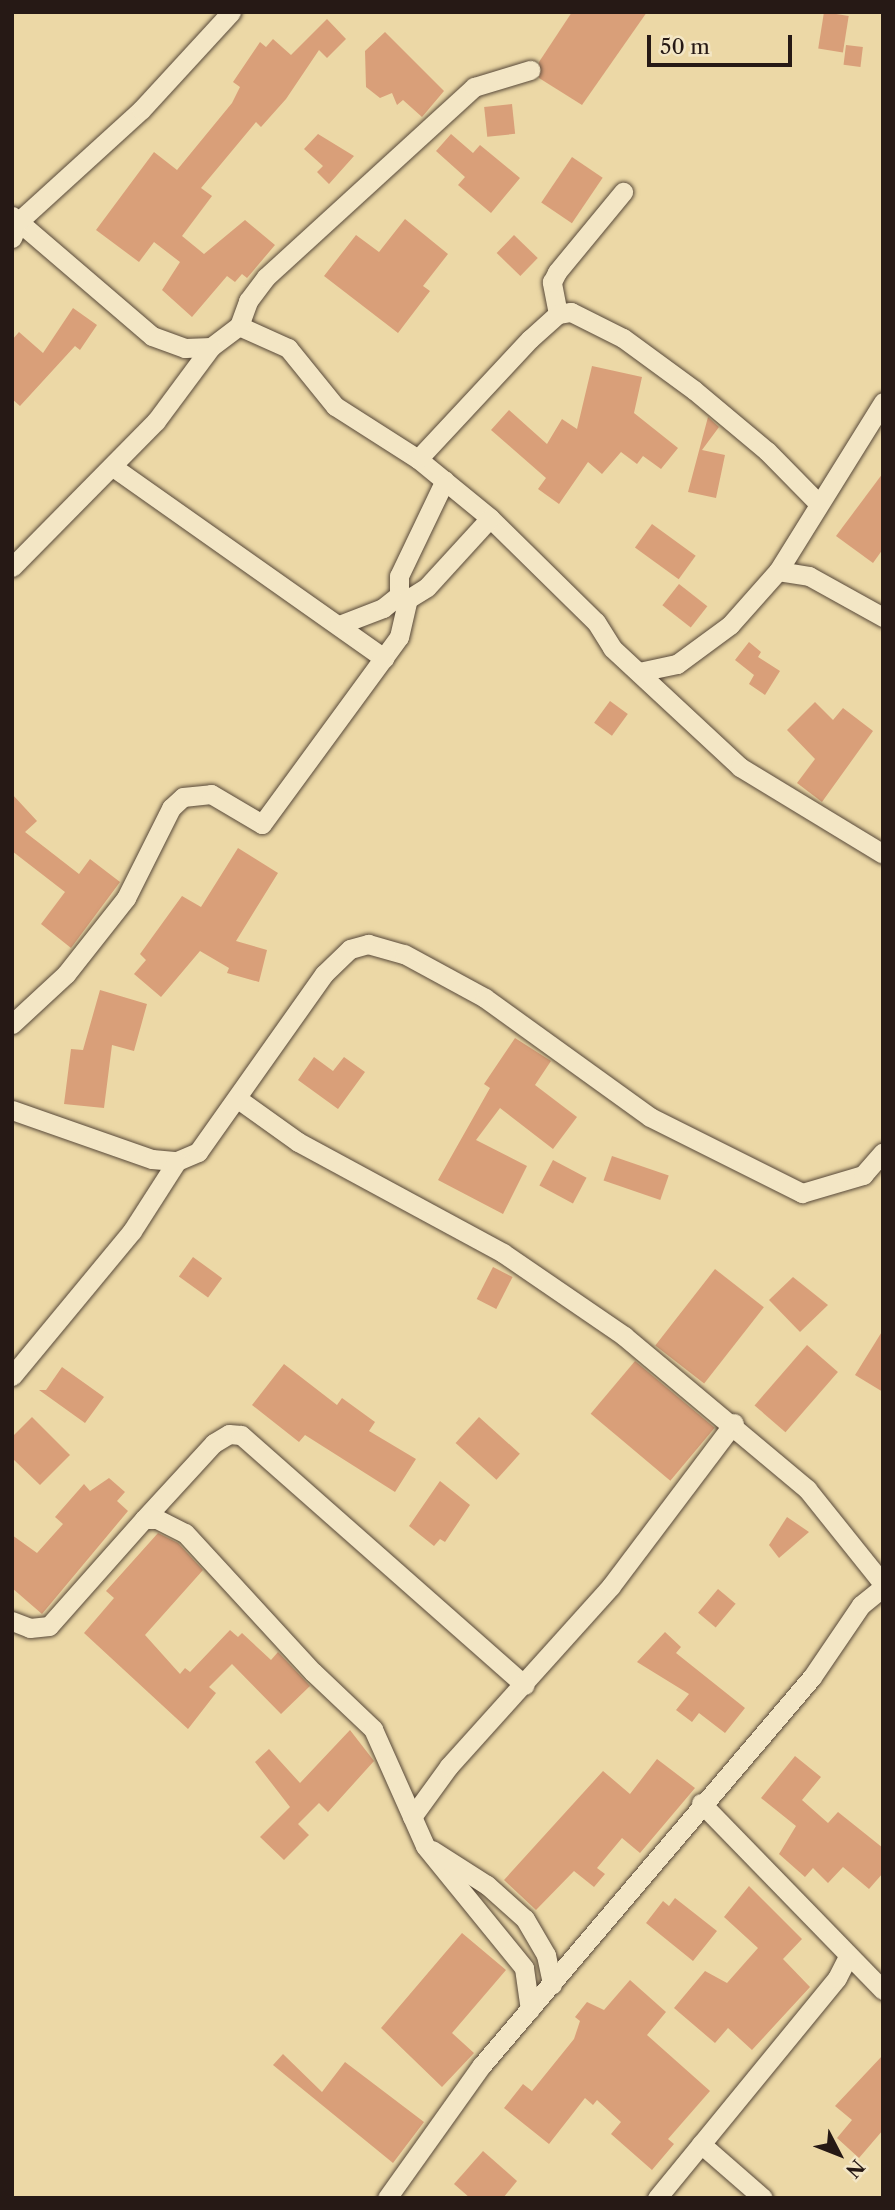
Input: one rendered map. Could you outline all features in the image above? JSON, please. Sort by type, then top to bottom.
[{"type":"street","points":[[211,347],[185,348],[152,336],[14,225],[141,110],[231,12]]},
{"type":"street","points":[[12,567],[156,421],[211,347],[239,326],[266,277],[474,86],[530,70]]},
{"type":"street","points":[[558,314],[552,282],[557,272],[623,192]]},
{"type":"street","points":[[418,459],[558,314]]},
{"type":"street","points":[[558,314],[586,316],[633,345],[768,450],[819,504]]},
{"type":"street","points":[[239,326],[288,348],[326,398],[418,459],[490,518],[639,672],[740,767],[883,854]]},
{"type":"street","points":[[639,672],[677,664],[730,625],[778,572],[883,402]]},
{"type":"street","points":[[113,467],[384,658]]},
{"type":"street","points":[[12,1024],[66,974],[126,898],[171,808],[183,797],[211,794],[262,824],[399,637],[413,538],[445,480]]},
{"type":"street","points":[[339,625],[427,587],[490,518]]},
{"type":"street","points":[[778,572],[809,576],[883,617]]},
{"type":"street","points":[[662,694],[677,664]]},
{"type":"street","points":[[12,1110],[152,1158],[177,1161],[198,1152],[324,974],[350,949],[368,944],[404,954],[485,998],[650,1117],[802,1193],[863,1175],[883,1152]]},
{"type":"street","points":[[237,1099],[298,1142],[503,1253],[624,1336],[734,1423],[807,1489],[883,1586],[861,1605],[812,1677],[701,1802],[482,2065],[387,2198]]},
{"type":"street","points":[[12,1376],[132,1231],[177,1161]]},
{"type":"street","points":[[412,1817],[449,1766],[525,1685],[611,1586],[734,1423]]},
{"type":"street","points":[[12,1621],[30,1628],[49,1626],[214,1443],[229,1434],[241,1435],[525,1685]]},
{"type":"street","points":[[144,1519],[157,1519],[185,1533],[313,1672],[358,1709],[389,1756],[425,1846],[513,1951],[524,1968],[530,2010]]},
{"type":"street","points":[[701,1802],[883,1990]]},
{"type":"street","points":[[425,1846],[468,1871],[525,1919],[546,1955],[552,1984]]},
{"type":"street","points":[[657,2198],[837,1978],[848,1956]]},
{"type":"street","points":[[701,2144],[763,2198]]},
{"type":"building","points":[[572,12],[647,12],[582,105],[539,78],[539,62]]},
{"type":"building","points":[[824,12],[849,16],[843,52],[818,49]]},
{"type":"building","points":[[327,19],[346,39],[327,58],[319,50],[286,99],[261,127],[256,122],[201,188],[212,196],[182,236],[204,254],[245,220],[275,245],[247,278],[242,274],[235,282],[227,276],[192,317],[162,290],[180,262],[154,242],[139,262],[96,230],[154,152],[177,170],[232,103],[240,87],[233,82],[260,42],[266,47],[273,39],[291,55]]},
{"type":"building","points":[[385,32],[444,91],[422,117],[403,100],[397,105],[392,93],[380,98],[366,87],[365,51]]},
{"type":"building","points":[[846,45],[863,47],[860,67],[844,65]]},
{"type":"building","points":[[512,104],[515,134],[487,137],[484,107]]},
{"type":"building","points":[[318,134],[354,156],[329,184],[317,172],[323,166],[304,149]]},
{"type":"building","points":[[451,134],[473,153],[480,145],[520,178],[491,213],[458,185],[465,177],[436,151]]},
{"type":"building","points":[[572,157],[603,178],[572,223],[541,203]]},
{"type":"building","points":[[405,219],[448,254],[423,286],[430,291],[398,333],[324,276],[356,235],[379,252]]},
{"type":"building","points":[[514,235],[538,258],[520,276],[497,253]]},
{"type":"building","points":[[73,308],[97,325],[80,350],[75,346],[20,406],[12,399],[12,340],[19,332],[43,353]]},
{"type":"building","points":[[592,366],[642,377],[634,413],[678,448],[661,469],[643,456],[637,464],[621,452],[602,474],[588,462],[559,504],[538,489],[546,478],[491,430],[509,410],[547,444],[562,419],[577,429]]},
{"type":"building","points":[[708,417],[719,427],[702,450],[725,455],[716,498],[688,492]]},
{"type":"building","points":[[883,473],[883,549],[873,563],[836,536]]},
{"type":"building","points":[[652,524],[696,556],[679,579],[635,547]]},
{"type":"building","points":[[679,584],[707,606],[691,627],[662,605]]},
{"type":"building","points":[[749,642],[761,652],[758,657],[780,671],[765,695],[749,684],[754,675],[735,660]]},
{"type":"building","points":[[610,701],[628,714],[612,736],[594,723]]},
{"type":"building","points":[[815,702],[833,720],[843,708],[873,731],[822,802],[797,783],[815,759],[787,730]]},
{"type":"building","points":[[12,794],[37,821],[25,832],[79,874],[90,859],[120,882],[71,948],[41,924],[65,892],[12,851]]},
{"type":"building","points":[[238,848],[278,873],[236,941],[267,950],[259,982],[227,973],[229,968],[200,951],[161,997],[134,974],[146,960],[140,954],[182,896],[201,907]]},
{"type":"building","points":[[100,990],[147,1004],[134,1051],[112,1045],[104,1108],[64,1104],[71,1049],[83,1050]]},
{"type":"building","points":[[515,1038],[551,1061],[535,1085],[577,1117],[553,1149],[500,1108],[476,1140],[527,1166],[503,1214],[438,1180],[490,1088],[484,1084]]},
{"type":"building","points":[[314,1057],[333,1071],[344,1057],[365,1072],[338,1109],[298,1080]]},
{"type":"building","points":[[612,1156],[669,1176],[660,1200],[604,1181]]},
{"type":"building","points":[[553,1160],[587,1178],[573,1203],[539,1186]]},
{"type":"building","points":[[193,1257],[222,1278],[208,1298],[179,1276]]},
{"type":"building","points":[[493,1267],[513,1277],[496,1309],[477,1299]]},
{"type":"building","points":[[715,1269],[764,1307],[704,1384],[655,1345]]},
{"type":"building","points":[[793,1277],[828,1305],[800,1332],[769,1300]]},
{"type":"building","points":[[883,1330],[883,1392],[855,1375]]},
{"type":"building","points":[[807,1345],[838,1372],[785,1432],[755,1405]]},
{"type":"building","points":[[635,1361],[715,1428],[670,1481],[591,1414]]},
{"type":"building","points":[[284,1364],[337,1405],[342,1398],[375,1422],[369,1431],[416,1459],[395,1492],[305,1435],[299,1442],[252,1405]]},
{"type":"building","points":[[62,1367],[104,1397],[85,1423],[39,1390],[46,1390]]},
{"type":"building","points":[[32,1417],[70,1455],[40,1485],[12,1458],[12,1437]]},
{"type":"building","points":[[479,1417],[520,1454],[496,1480],[456,1443]]},
{"type":"building","points":[[109,1478],[125,1492],[117,1501],[128,1511],[42,1614],[12,1588],[12,1535],[37,1553],[63,1524],[55,1517],[84,1484],[90,1491]]},
{"type":"building","points":[[440,1481],[470,1505],[445,1542],[440,1539],[434,1546],[409,1526]]},
{"type":"building","points":[[787,1517],[809,1532],[779,1558],[769,1545]]},
{"type":"building","points":[[158,1533],[178,1543],[203,1570],[145,1635],[180,1674],[185,1668],[190,1672],[230,1630],[238,1637],[242,1633],[271,1660],[278,1652],[310,1686],[281,1714],[232,1664],[209,1687],[216,1693],[188,1729],[84,1633],[114,1598],[106,1591]]},
{"type":"building","points":[[718,1589],[736,1604],[716,1628],[698,1613]]},
{"type":"building","points":[[665,1632],[681,1647],[676,1653],[745,1708],[725,1733],[699,1713],[692,1722],[676,1710],[689,1694],[637,1662]]},
{"type":"building","points":[[350,1730],[374,1761],[328,1812],[319,1803],[298,1824],[309,1835],[284,1860],[260,1837],[290,1807],[255,1762],[269,1749],[300,1783]]},
{"type":"building","points":[[795,1756],[821,1777],[802,1800],[828,1823],[838,1812],[883,1848],[883,1873],[869,1889],[843,1867],[828,1883],[813,1868],[805,1877],[779,1854],[796,1826],[761,1798]]},
{"type":"building","points":[[657,1759],[695,1788],[640,1853],[622,1838],[597,1868],[605,1874],[594,1887],[574,1871],[536,1910],[504,1880],[603,1771],[630,1794]]},
{"type":"building","points":[[749,1886],[802,1939],[783,1959],[810,1987],[752,2050],[728,2028],[715,2043],[674,2008],[705,1971],[727,1983],[758,1948],[724,1917]]},
{"type":"building","points":[[675,1898],[717,1931],[693,1961],[646,1923],[663,1901],[669,1906]]},
{"type":"building","points":[[462,1933],[506,1970],[452,2033],[474,2053],[442,2087],[381,2028]]},
{"type":"building","points":[[630,1980],[666,2012],[647,2035],[710,2091],[668,2139],[674,2144],[652,2170],[611,2134],[621,2122],[597,2100],[593,2105],[585,2098],[549,2144],[504,2108],[523,2084],[532,2091],[574,2039],[580,2021],[575,2017],[587,2002],[604,2010]]},
{"type":"building","points":[[283,2054],[322,2092],[345,2062],[424,2122],[393,2163],[273,2065]]},
{"type":"building","points":[[883,2055],[883,2130],[859,2158],[837,2138],[852,2120],[835,2106]]},
{"type":"building","points":[[483,2151],[517,2181],[503,2198],[470,2198],[454,2184]]}]
